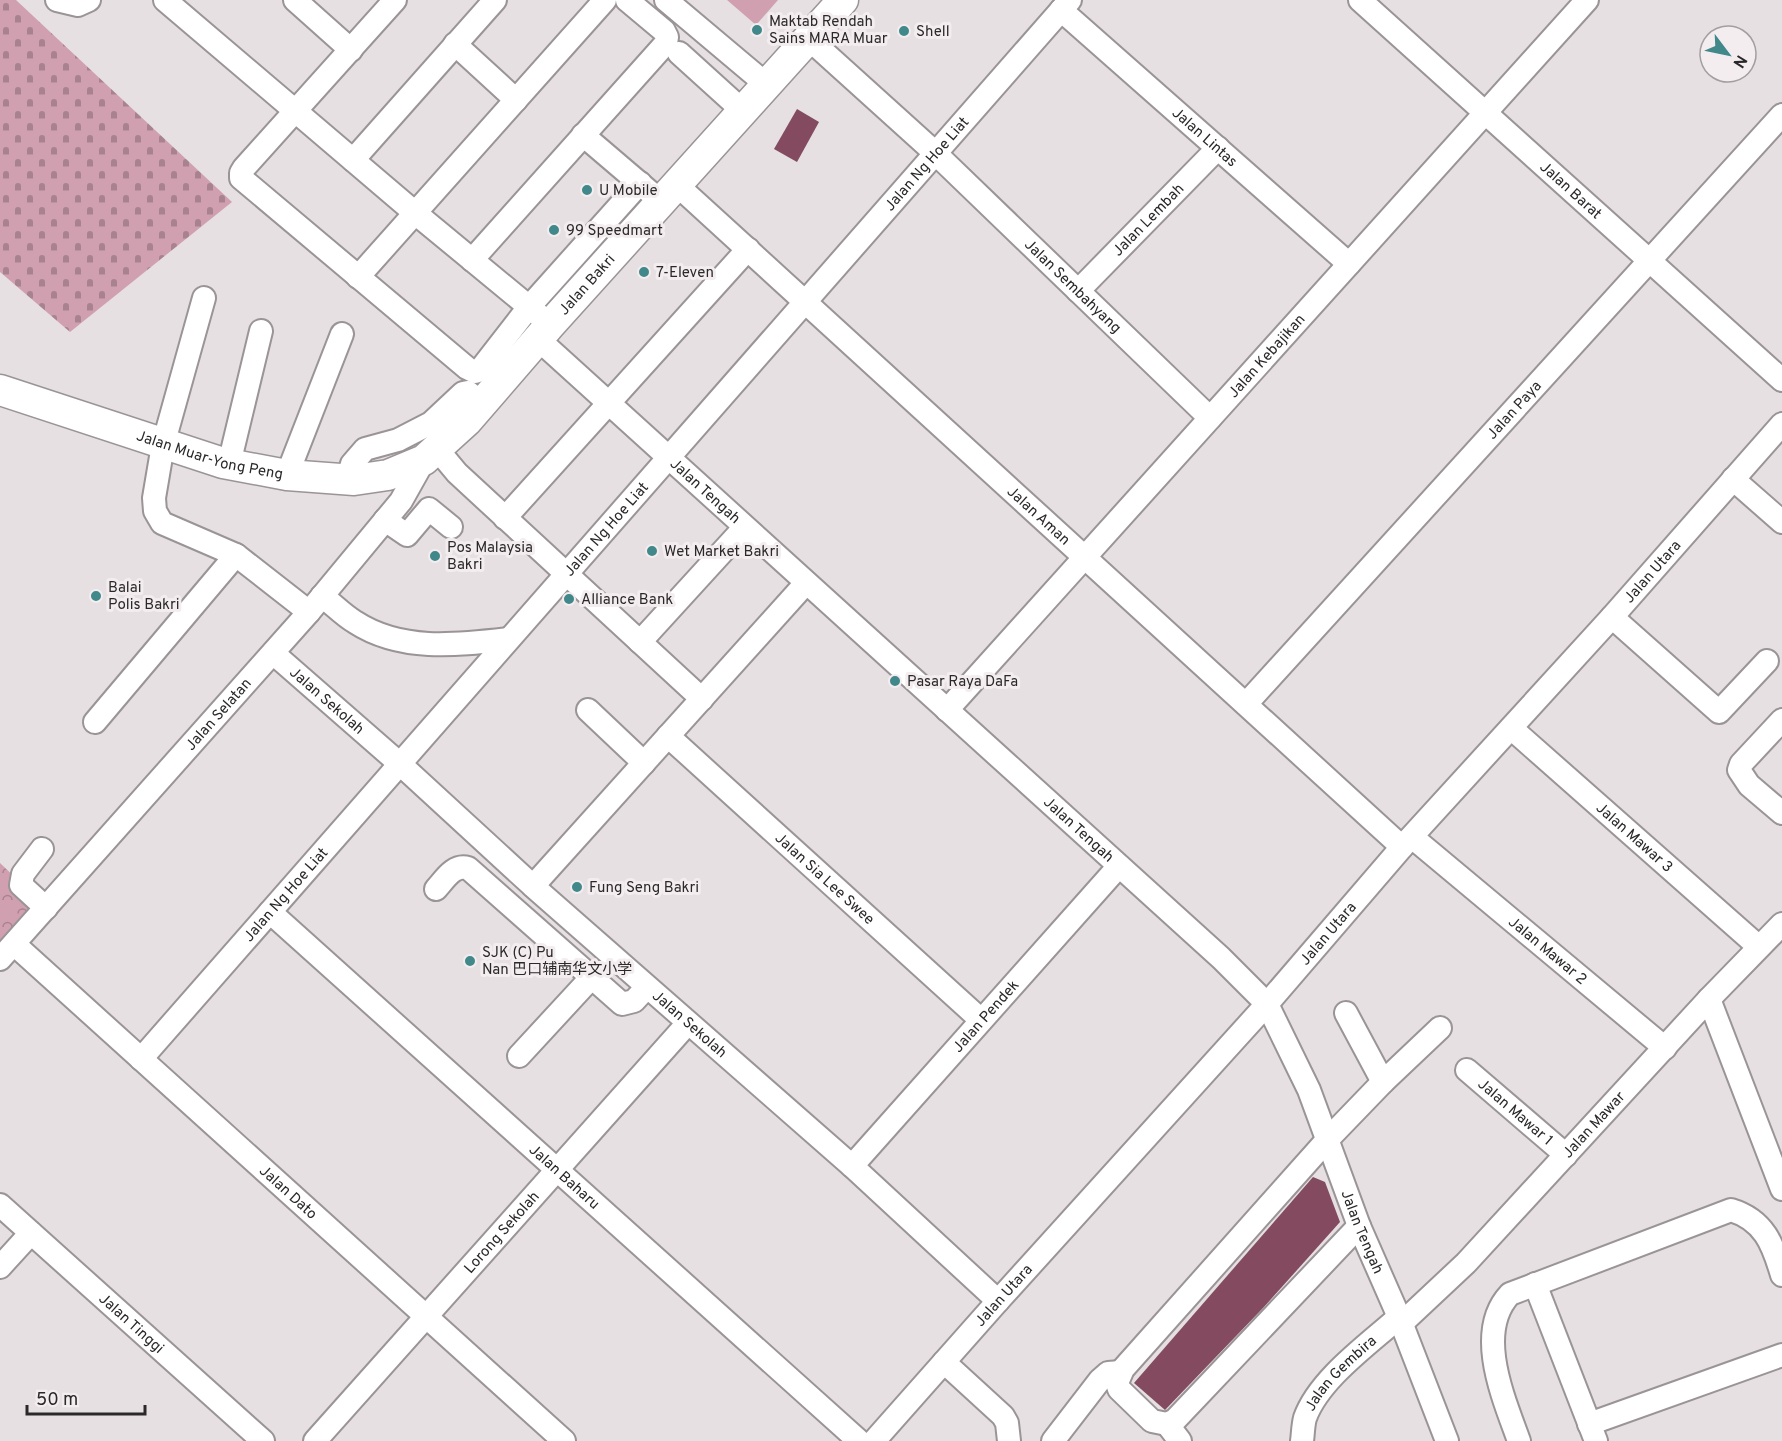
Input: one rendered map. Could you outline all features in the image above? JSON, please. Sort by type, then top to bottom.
[{"type":"main road","name":"Jalan Bakri","points":[[442,461],[539,324],[660,190],[743,111],[843,0]]},
{"type":"main road","name":"Jalan Muar-Yong Peng","points":[[0,390],[229,465],[287,475],[347,480],[388,475],[442,461]]},
{"type":"street","points":[[57,0],[78,5],[89,0]]},
{"type":"street","name":"Jalan Tengah","points":[[165,0],[472,260],[539,324],[608,403],[1221,958],[1267,1004],[1310,1090],[1359,1226],[1400,1320],[1447,1441]]},
{"type":"street","points":[[295,0],[351,50]]},
{"type":"street","points":[[395,0],[244,168],[241,173],[242,178],[467,368],[475,372],[539,324]]},
{"type":"street","points":[[353,160],[495,0]]},
{"type":"street","points":[[358,277],[605,0]]},
{"type":"street","points":[[472,260],[666,43],[667,37],[664,31],[627,0]]},
{"type":"street","points":[[666,0],[767,85]]},
{"type":"street","name":"Jalan Barat","points":[[1360,0],[1782,380]]},
{"type":"street","name":"Jalan Kebajikan","points":[[947,710],[1587,0]]},
{"type":"street","name":"Jalan Lintas","points":[[1066,5],[1218,148],[1349,264]]},
{"type":"street","name":"Jalan Ng Hoe Liat","points":[[141,1059],[805,302],[930,148],[1066,5]]},
{"type":"street","name":"Jalan Sembahyang","points":[[808,38],[930,148],[1210,418]]},
{"type":"street","points":[[455,44],[516,100]]},
{"type":"street","points":[[679,53],[743,111]]},
{"type":"street","name":"Jalan Paya","points":[[1246,704],[1782,115]]},
{"type":"street","name":"Jalan Aman","points":[[583,135],[748,249],[1246,704],[1416,845]]},
{"type":"street","name":"Jalan Lembah","points":[[1078,291],[1218,148]]},
{"type":"street","points":[[505,518],[748,249]]},
{"type":"street","points":[[204,298],[163,445],[154,498],[157,518],[162,523],[236,555],[315,604],[383,637],[417,644],[473,643],[509,639]]},
{"type":"street","points":[[229,465],[261,331]]},
{"type":"street","points":[[287,475],[342,334]]},
{"type":"street","points":[[347,480],[352,464],[365,449],[398,440],[431,423],[463,393],[468,392],[483,404]]},
{"type":"street","name":"Jalan Utara","points":[[874,1441],[1267,1004],[1416,845],[1511,728],[1618,622],[1733,479],[1782,424]]},
{"type":"street","points":[[442,461],[702,699]]},
{"type":"street","name":"Jalan Selatan","points":[[16,952],[46,908],[273,653],[401,501],[442,461]]},
{"type":"street","points":[[1733,479],[1782,522]]},
{"type":"street","points":[[385,520],[407,535],[429,509],[451,527]]},
{"type":"street","points":[[640,642],[745,527]]},
{"type":"street","points":[[95,722],[236,555]]},
{"type":"street","points":[[515,910],[806,583]]},
{"type":"street","points":[[1618,622],[1719,712],[1767,661]]},
{"type":"street","name":"Jalan Sekolah","points":[[273,653],[852,1167],[998,1301]]},
{"type":"street","points":[[588,710],[644,763]]},
{"type":"street","points":[[1782,720],[1741,764],[1739,770],[1749,785],[1782,813]]},
{"type":"street","name":"Jalan Mawar 3","points":[[1511,728],[1758,947]]},
{"type":"street","name":"Jalan Sia Lee Swee","points":[[668,736],[981,1020]]},
{"type":"street","name":"Jalan Mawar 2","points":[[1416,845],[1665,1048]]},
{"type":"street","points":[[42,849],[23,874],[21,885],[46,908]]},
{"type":"street","name":"Jalan Pendek","points":[[852,1167],[1119,866]]},
{"type":"street","points":[[436,890],[455,869],[465,867],[622,1004],[634,1001],[647,987]]},
{"type":"street","name":"Jalan Baharu","points":[[270,912],[859,1441]]},
{"type":"street","name":"Jalan Mawar","points":[[1400,1320],[1466,1263],[1709,999],[1782,924]]},
{"type":"street","name":"Jalan Dato","points":[[16,952],[141,1059],[564,1441]]},
{"type":"street","points":[[519,1056],[591,978]]},
{"type":"street","points":[[1709,999],[1782,1189]]},
{"type":"street","points":[[1346,1013],[1383,1082]]},
{"type":"street","name":"Lorong Sekolah","points":[[315,1441],[688,1023]]},
{"type":"street","points":[[1359,1226],[1175,1420],[1174,1433],[1152,1421],[1119,1389],[1117,1383],[1121,1372],[1328,1138],[1440,1028]]},
{"type":"street","name":"Jalan Mawar 1","points":[[1467,1070],[1566,1155]]},
{"type":"street","name":"Jalan Tinggi","points":[[0,1205],[263,1441]]},
{"type":"street","points":[[1519,1441],[1503,1396],[1494,1359],[1494,1325],[1500,1307],[1510,1294],[1731,1210],[1745,1214],[1759,1226],[1773,1247],[1782,1275]]},
{"type":"street","points":[[0,1267],[31,1233]]},
{"type":"street","points":[[1535,1284],[1592,1432],[1782,1355]]},
{"type":"street","name":"Jalan Gembira","points":[[1302,1441],[1305,1419],[1317,1396],[1333,1376],[1400,1320]]},
{"type":"street","points":[[944,1362],[1003,1416],[1007,1423],[1009,1441]]},
{"type":"street","points":[[1053,1441],[1100,1380],[1108,1373],[1121,1372]]},
{"type":"green space","points":[[0,0],[16,0],[232,202],[70,332],[0,272]]},
{"type":"green space","points":[[727,0],[778,0],[756,25]]},
{"type":"green space","points":[[0,863],[40,901],[0,946]]},
{"type":"building","points":[[797,109],[819,122],[797,162],[774,149]]},
{"type":"building","points":[[1313,1177],[1325,1182],[1340,1222],[1264,1307],[1165,1410],[1134,1383]]},
{"type":"place","name":"Maktab Rendah Sains MARA Muar","points":[[757,30]]},
{"type":"place","name":"Shell","points":[[904,31]]},
{"type":"place","name":"U Mobile","points":[[587,190]]},
{"type":"place","name":"99 Speedmart","points":[[554,230]]},
{"type":"place","name":"7-Eleven","points":[[644,272]]},
{"type":"place","name":"Wet Market Bakri","points":[[652,551]]},
{"type":"place","name":"Pos Malaysia Bakri","points":[[435,556]]},
{"type":"place","name":"Balai Polis Bakri","points":[[96,596]]},
{"type":"place","name":"Alliance Bank","points":[[569,599]]},
{"type":"place","name":"Pasar Raya DaFa","points":[[895,681]]},
{"type":"place","name":"Fung Seng Bakri","points":[[577,887]]},
{"type":"place","name":"SJK (C) Pu Nan 巴口辅南华文小学","points":[[470,961]]}]
